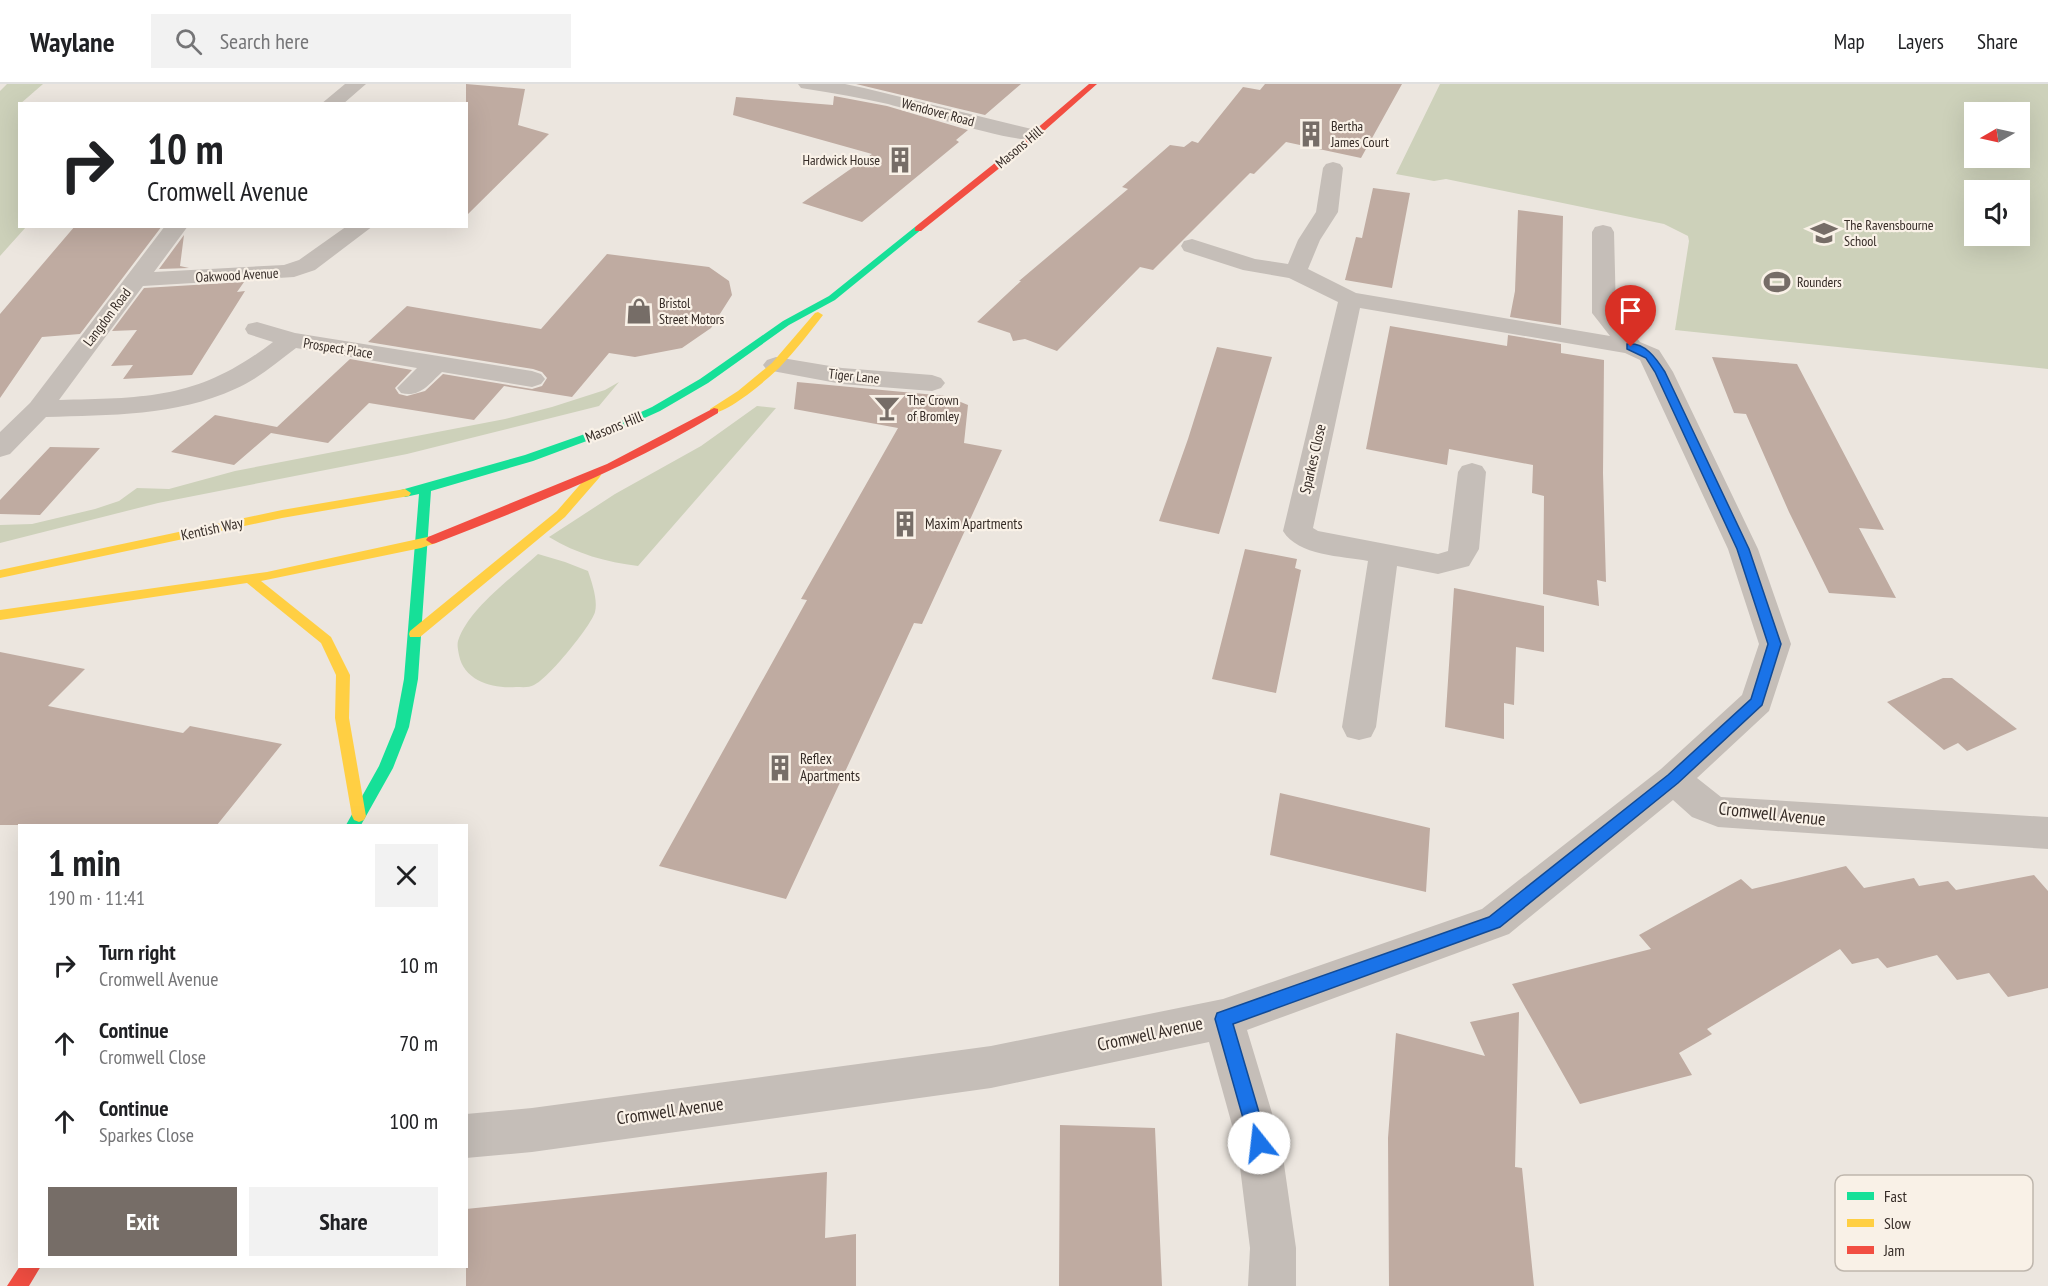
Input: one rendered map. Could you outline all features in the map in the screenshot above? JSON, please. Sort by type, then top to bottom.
[{"type":"main road","name":"Masons Hill","points":[[425,489],[583,440],[656,409],[704,381],[786,323],[832,298],[1093,84]]},
{"type":"main road","name":"Masons Hill","points":[[421,544],[595,475],[681,432],[742,393],[776,365],[832,298]]},
{"type":"main road","points":[[415,634],[561,514],[595,475]]},
{"type":"main road","points":[[356,821],[386,768],[402,727],[411,679],[425,489]]},
{"type":"main road","name":"Kentish Way","points":[[0,574],[282,514],[425,489]]},
{"type":"main road","points":[[0,615],[250,579],[421,544]]},
{"type":"main road","points":[[250,579],[326,640],[343,675],[342,718],[356,821]]},
{"type":"main road","points":[[17,1286],[30,1268]]},
{"type":"street","points":[[333,102],[357,84]]},
{"type":"street","name":"Wendover Road","points":[[807,84],[862,92],[954,118],[1033,135]]},
{"type":"street","points":[[1294,272],[1303,258],[1308,240],[1327,212],[1333,168]]},
{"type":"street","name":"Langdon Road","points":[[0,448],[39,409],[175,228]]},
{"type":"street","name":"Oakwood Avenue","points":[[135,280],[286,272],[307,265],[359,228]]},
{"type":"street","points":[[1603,232],[1604,313],[1631,347]]},
{"type":"street","points":[[1192,246],[1251,265],[1294,272],[1350,299],[1631,347],[1650,356],[1660,372],[1743,549],[1774,644],[1758,702],[1673,779]]},
{"type":"street","name":"Sparkes Close","points":[[1350,299],[1298,531],[1309,539],[1438,564],[1458,559],[1464,549],[1472,472]]},
{"type":"street","points":[[257,329],[291,340]]},
{"type":"street","name":"Prospect Place","points":[[39,409],[151,404],[184,400],[249,372],[291,340],[532,379]]},
{"type":"street","points":[[410,388],[437,363]]},
{"type":"street","name":"Tiger Lane","points":[[776,365],[842,376],[932,383]]},
{"type":"street","points":[[1359,727],[1384,554]]},
{"type":"street","name":"Cromwell Avenue","points":[[468,1136],[532,1130],[991,1067],[1223,1019],[1495,922],[1673,779],[1705,806],[1718,812],[2048,833]]},
{"type":"street","points":[[1223,1019],[1259,1143],[1273,1248],[1272,1286]]},
{"type":"green space","points":[[7,84],[43,84],[22,102],[18,102],[18,228],[25,228],[0,256],[0,91]]},
{"type":"green space","name":"The Ravensbourne School","points":[[1440,84],[2048,84],[2048,369],[1675,330],[1688,236],[1664,224],[1446,179],[1434,181],[1396,174]]},
{"type":"green space","points":[[619,382],[599,406],[407,454],[158,503],[0,543],[0,525],[32,524],[95,509],[119,501],[137,488],[169,489],[235,471],[505,419],[605,390]]},
{"type":"green space","points":[[757,406],[776,408],[638,566],[592,556],[549,537],[615,494],[701,446]]},
{"type":"green space","points":[[538,554],[588,571],[596,607],[592,619],[568,652],[549,673],[534,685],[507,687],[481,682],[473,677],[462,664],[458,641],[463,629],[492,594]]},
{"type":"building","points":[[466,84],[525,89],[518,125],[549,134],[468,214],[468,102],[466,102]]},
{"type":"building","points":[[856,84],[1021,84],[985,115]]},
{"type":"building","points":[[1265,84],[1402,84],[1361,158],[1286,142],[1254,174],[1250,173],[1153,270],[1140,267],[1057,351],[1025,339],[1013,341],[1010,333],[977,322],[1021,281],[1019,281],[1128,189],[1122,187],[1170,145],[1184,147],[1192,141],[1198,143],[1243,87],[1260,90]]},
{"type":"building","name":"Hardwick House","points":[[834,96],[887,106],[968,130],[956,140],[959,142],[862,222],[802,203],[872,154],[733,115],[736,97],[833,105]]},
{"type":"building","points":[[1373,188],[1410,193],[1392,288],[1345,280],[1356,237],[1362,238]]},
{"type":"building","points":[[1518,210],[1563,216],[1561,325],[1510,317],[1515,291]]},
{"type":"building","points":[[73,228],[160,228],[80,334],[42,337],[0,398],[0,314]]},
{"type":"building","points":[[184,235],[180,266],[189,268],[159,269]]},
{"type":"building","points":[[607,254],[709,267],[729,281],[732,295],[711,328],[682,348],[635,357],[609,353],[572,397],[504,386],[474,420],[369,403],[328,443],[271,433],[234,465],[171,452],[215,415],[277,427],[350,359],[412,370],[395,388],[399,394],[407,396],[425,391],[443,374],[532,389],[542,386],[547,378],[542,372],[533,369],[368,342],[407,306],[541,329]]},
{"type":"building","points":[[244,282],[237,292],[245,291],[192,375],[123,379],[133,365],[111,366],[137,330],[112,331],[144,288]]},
{"type":"building","points":[[1390,326],[1507,346],[1508,335],[1561,344],[1561,353],[1604,360],[1603,473],[1606,582],[1597,580],[1599,606],[1543,594],[1544,496],[1532,493],[1533,465],[1449,449],[1447,465],[1366,449]]},
{"type":"building","points":[[1217,347],[1272,357],[1219,534],[1159,521]]},
{"type":"building","points":[[1712,357],[1797,364],[1884,530],[1859,528],[1896,598],[1829,593],[1789,512],[1746,414],[1734,413]]},
{"type":"building","points":[[797,382],[946,396],[968,405],[964,443],[1002,450],[922,624],[914,623],[786,899],[659,866],[807,600],[801,599],[898,428],[794,409]]},
{"type":"building","points":[[50,447],[100,448],[40,515],[0,514],[0,500]]},
{"type":"building","points":[[1245,549],[1297,559],[1295,568],[1301,570],[1276,693],[1212,679]]},
{"type":"building","points":[[1454,588],[1544,606],[1544,652],[1516,647],[1514,705],[1504,703],[1504,739],[1445,727]]},
{"type":"building","points":[[0,652],[85,669],[48,706],[183,733],[190,726],[282,744],[218,824],[0,825]]},
{"type":"building","points":[[1943,678],[1952,678],[2017,729],[1967,751],[1958,743],[1944,750],[1887,702]]},
{"type":"building","points":[[1280,793],[1430,828],[1426,892],[1270,855]]},
{"type":"building","points":[[1846,866],[1864,888],[1914,878],[1919,886],[1948,881],[1956,890],[2034,875],[2048,891],[2048,988],[2008,997],[1989,973],[1957,980],[1937,955],[1887,968],[1878,958],[1852,964],[1840,949],[1707,1029],[1712,1034],[1679,1053],[1692,1075],[1580,1104],[1512,984],[1651,949],[1639,935],[1741,879],[1752,889]]},
{"type":"building","points":[[1519,1012],[1515,1167],[1522,1168],[1534,1286],[1389,1286],[1388,1138],[1396,1033],[1485,1056],[1470,1022]]},
{"type":"building","points":[[1060,1125],[1155,1128],[1162,1286],[1059,1286]]},
{"type":"building","points":[[827,1172],[825,1238],[856,1234],[856,1286],[466,1286],[468,1209]]},
{"type":"traffic: fast","points":[[405,493],[529,458],[623,424],[656,409],[704,381],[786,323],[832,298],[918,229]]},
{"type":"traffic: fast","points":[[354,824],[386,768],[402,727],[411,679],[425,489]]},
{"type":"traffic: slow","points":[[714,411],[742,393],[776,365],[818,315]]},
{"type":"traffic: slow","points":[[415,634],[561,514],[595,475]]},
{"type":"traffic: slow","points":[[0,574],[282,514],[405,493]]},
{"type":"traffic: slow","points":[[0,615],[267,576],[432,540]]},
{"type":"traffic: slow","points":[[250,579],[326,640],[343,675],[342,718],[359,816]]},
{"type":"traffic: jam","points":[[918,229],[1024,144],[1093,84]]},
{"type":"traffic: jam","points":[[432,540],[611,466],[681,431],[714,411]]},
{"type":"traffic: jam","points":[[17,1286],[30,1268]]},
{"type":"place","name":"Bertha James Court","points":[[1311,134]]},
{"type":"place","name":"Hardwick House","points":[[900,160]]},
{"type":"place","name":"The Ravensbourne School","points":[[1824,233]]},
{"type":"place","name":"Rounders","points":[[1777,282]]},
{"type":"place","name":"Bristol Street Motors","points":[[639,311]]},
{"type":"place","name":"The Crown of Bromley","points":[[887,408]]},
{"type":"place","name":"Maxim Apartments","points":[[905,524]]},
{"type":"place","name":"Reflex Apartments","points":[[780,768]]},
{"type":"route","points":[[1259,1143],[1223,1019],[1495,922],[1673,779],[1758,702],[1774,644],[1743,549],[1660,372],[1650,356],[1631,347]]}]
